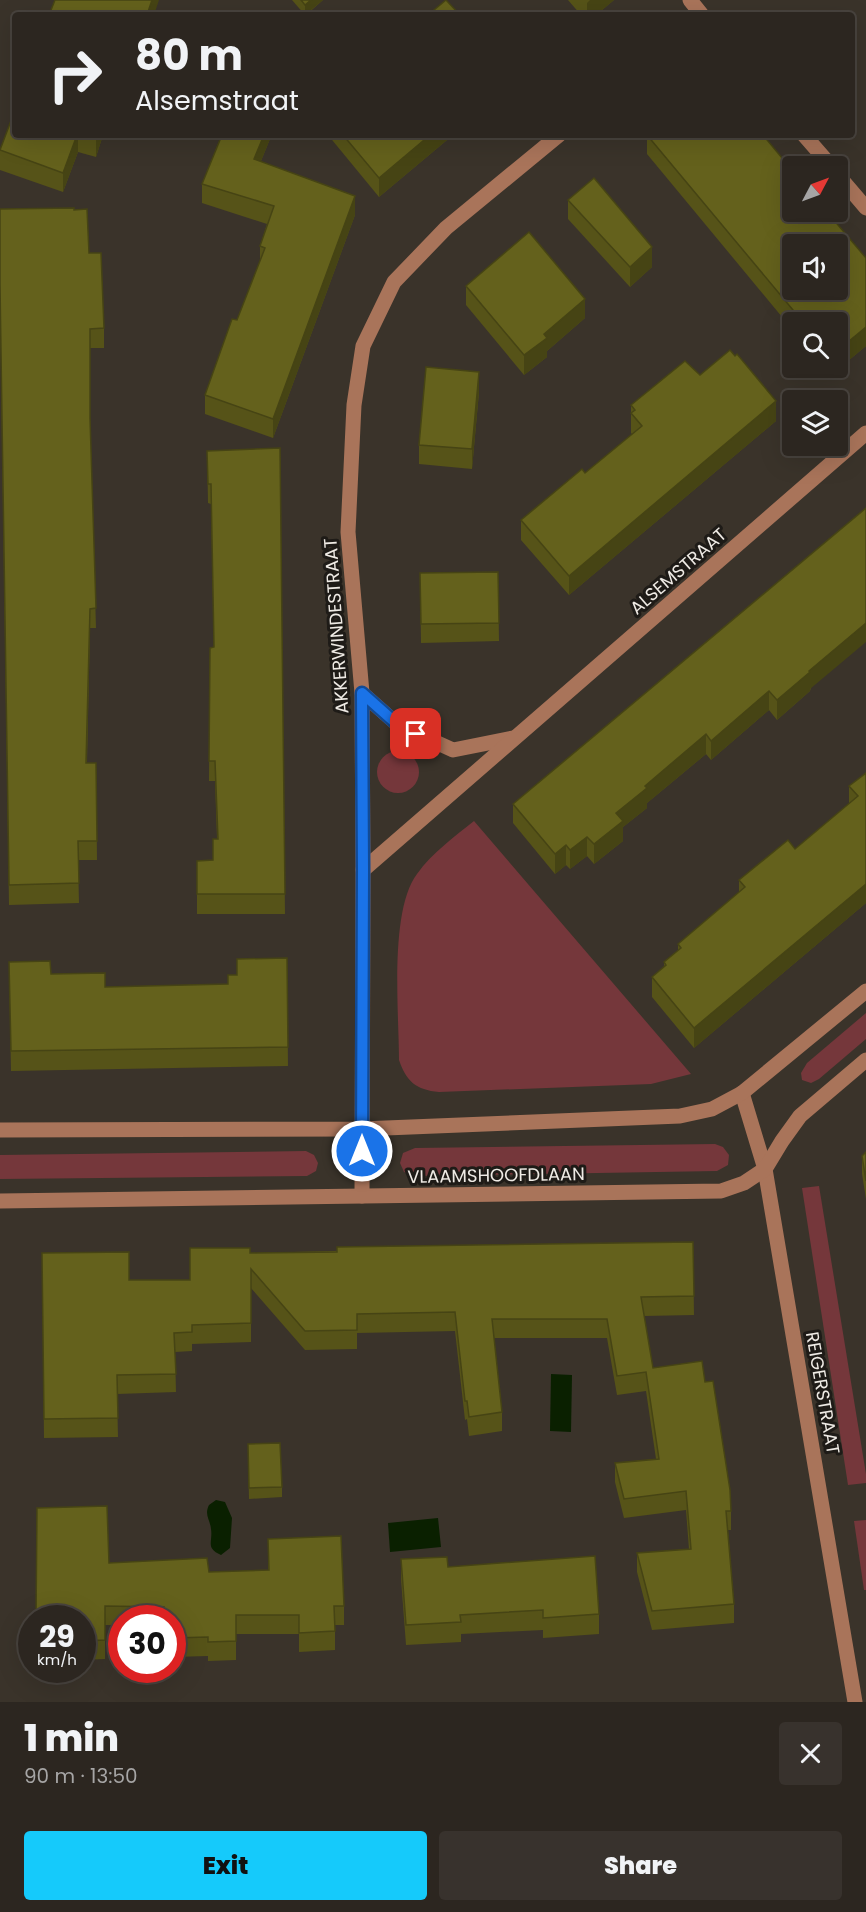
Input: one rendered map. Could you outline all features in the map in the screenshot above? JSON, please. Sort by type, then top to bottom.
[{"type":"street","points":[[690,0],[700,12]]},
{"type":"street","name":"AKKERWINDESTRAAT","points":[[362,1196],[362,693],[348,532],[354,405],[363,346],[394,282],[446,228],[555,138]]},
{"type":"street","points":[[807,138],[822,156]]},
{"type":"street","points":[[848,187],[866,208]]},
{"type":"street","name":"ALSEMSTRAAT","points":[[363,870],[866,434]]},
{"type":"street","points":[[362,693],[398,725],[453,750],[516,738]]},
{"type":"street","points":[[0,1130],[361,1129],[680,1116],[712,1110],[742,1094],[866,991]]},
{"type":"street","name":"VLAAMSHOOFDLAAN","points":[[0,1201],[721,1191],[744,1184],[765,1168],[800,1116],[866,1060]]},
{"type":"street","name":"REIGERSTRAAT","points":[[742,1094],[765,1168],[855,1702]]},
{"type":"shaded area","points":[[398,751],[413,757],[419,772],[413,787],[398,793],[383,787],[377,772],[383,757]]},
{"type":"shaded area","points":[[474,821],[691,1074],[651,1084],[439,1092],[418,1087],[409,1079],[399,1060],[397,990],[402,912],[408,891],[423,866]]},
{"type":"shaded area","points":[[866,1013],[866,1039],[819,1079],[811,1083],[802,1080],[801,1073],[807,1063]]},
{"type":"shaded area","points":[[715,1144],[723,1147],[729,1155],[728,1165],[717,1171],[415,1176],[404,1172],[400,1163],[403,1153],[415,1148]]},
{"type":"shaded area","points":[[306,1151],[314,1155],[318,1163],[316,1171],[307,1176],[0,1179],[0,1155]]},
{"type":"shaded area","points":[[819,1186],[866,1483],[848,1485],[802,1188]]},
{"type":"shaded area","points":[[551,1374],[572,1375],[571,1432],[550,1431]]},
{"type":"shaded area","points":[[216,1500],[225,1502],[232,1518],[230,1548],[221,1555],[211,1547],[211,1529],[207,1514],[209,1505]]},
{"type":"shaded area","points":[[438,1518],[441,1547],[390,1552],[388,1523]]},
{"type":"shaded area","points":[[866,1520],[866,1590],[864,1590],[854,1521]]},
{"type":"building","points":[[55,0],[152,0],[148,12],[50,12]]},
{"type":"building","points":[[301,0],[311,0],[305,5]]},
{"type":"building","points":[[446,0],[457,12],[432,12]]},
{"type":"building","points":[[12,118],[12,138],[76,138],[63,173],[0,150]]},
{"type":"building","points":[[221,138],[263,138],[254,159],[355,196],[273,419],[205,395],[232,319],[237,320],[265,248],[260,246],[274,206],[202,184]]},
{"type":"building","points":[[346,138],[426,138],[379,178]]},
{"type":"building","points":[[650,138],[765,138],[782,158],[782,222],[835,222],[846,234],[782,234],[782,297]]},
{"type":"building","points":[[594,178],[652,247],[630,267],[568,200]]},
{"type":"building","points":[[74,208],[74,210],[87,209],[89,253],[101,253],[104,328],[90,329],[90,418],[96,608],[90,609],[86,763],[96,763],[97,841],[78,841],[79,883],[9,885],[0,209]]},
{"type":"building","points":[[529,232],[585,299],[544,334],[547,338],[524,355],[466,286]]},
{"type":"building","points":[[848,237],[866,258],[866,327],[848,342],[848,312],[795,312],[785,300],[848,300]]},
{"type":"building","points":[[730,350],[735,356],[737,354],[776,401],[569,576],[521,520],[582,469],[585,473],[642,426],[631,413],[635,410],[631,405],[685,361],[700,375]]},
{"type":"building","points":[[426,367],[479,372],[472,449],[419,445]]},
{"type":"building","points":[[280,448],[285,894],[197,894],[197,861],[213,860],[213,839],[218,839],[215,761],[209,761],[210,648],[214,647],[211,484],[208,484],[207,451]]},
{"type":"building","points":[[866,508],[866,623],[777,700],[769,691],[711,741],[706,734],[616,813],[623,821],[594,844],[587,837],[570,850],[566,845],[555,854],[513,804]]},
{"type":"building","points":[[498,572],[499,623],[421,624],[420,573]]},
{"type":"building","points":[[866,773],[866,884],[694,1028],[652,977],[666,965],[664,962],[681,948],[678,944],[745,887],[739,880],[788,840],[795,849],[858,796],[849,786]]},
{"type":"building","points":[[287,958],[288,1047],[11,1051],[9,962],[50,961],[51,974],[105,973],[105,987],[228,984],[228,975],[237,975],[237,959]]},
{"type":"building","points":[[866,1152],[866,1181],[862,1156]]},
{"type":"building","points":[[693,1242],[694,1296],[641,1297],[653,1368],[702,1361],[705,1382],[713,1381],[730,1490],[731,1511],[726,1511],[734,1604],[652,1611],[637,1553],[691,1549],[686,1491],[624,1499],[615,1463],[659,1459],[646,1372],[617,1376],[607,1319],[492,1319],[502,1412],[469,1417],[467,1401],[465,1401],[455,1312],[357,1314],[357,1330],[305,1331],[251,1269],[251,1323],[192,1325],[192,1332],[174,1333],[176,1374],[117,1375],[118,1418],[44,1419],[42,1253],[129,1252],[129,1280],[190,1280],[190,1248],[250,1248],[250,1253],[337,1252],[337,1247]]},
{"type":"building","points":[[280,1443],[282,1487],[249,1488],[248,1444]]},
{"type":"building","points":[[107,1506],[109,1563],[207,1558],[209,1572],[269,1570],[268,1539],[341,1536],[344,1606],[334,1606],[335,1631],[299,1633],[299,1615],[236,1615],[236,1641],[208,1642],[208,1637],[186,1638],[186,1605],[108,1605],[105,1606],[105,1640],[96,1640],[96,1605],[36,1605],[37,1508]]},
{"type":"building","points":[[595,1556],[599,1614],[543,1618],[543,1610],[460,1615],[461,1622],[406,1625],[401,1559],[447,1557],[448,1567]]},
{"type":"route","points":[[362,1151],[362,693],[398,725],[416,734]]}]
